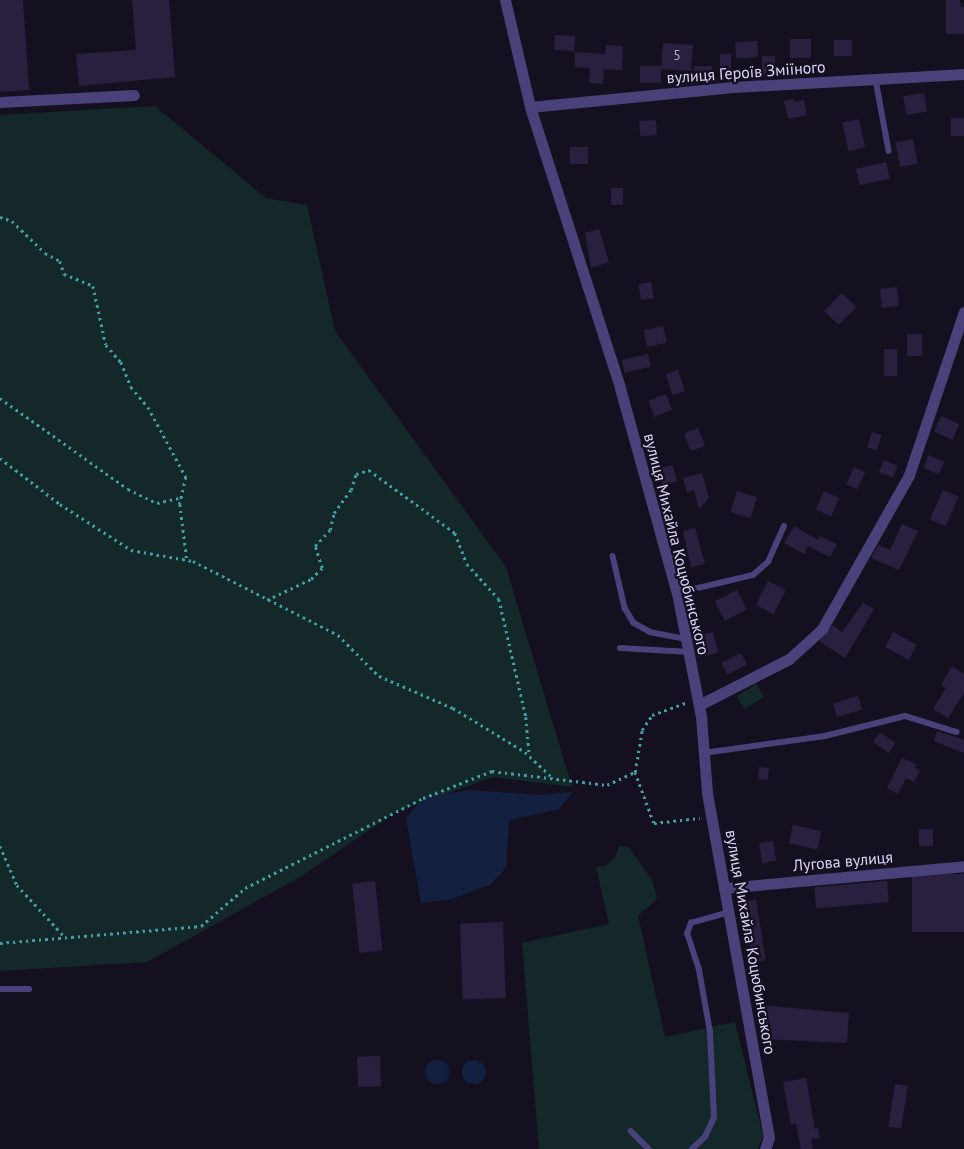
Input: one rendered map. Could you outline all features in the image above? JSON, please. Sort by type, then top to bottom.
[{"type":"street","name":"вулиця Михайла Коцюбинського","points":[[505,0],[530,107],[620,388],[677,593],[699,702],[711,817],[770,1143]]},
{"type":"street","name":"вулиця Героїв Зміїного","points":[[530,107],[733,87],[964,74]]},
{"type":"street","points":[[0,102],[134,95]]},
{"type":"street","points":[[699,702],[789,659],[822,629],[909,475],[964,312]]},
{"type":"street","name":"Лугова вулиця","points":[[724,888],[964,866]]},
{"type":"street","points":[[765,1149],[770,1143]]},
{"type":"lane","points":[[876,80],[889,151]]},
{"type":"lane","points":[[677,593],[753,575],[768,562],[784,526]]},
{"type":"lane","points":[[613,556],[625,608],[634,623],[650,632],[687,639]]},
{"type":"lane","points":[[620,648],[690,652]]},
{"type":"lane","points":[[704,753],[825,736],[905,716],[958,732]]},
{"type":"lane","points":[[692,1149],[705,1137],[714,1118],[710,1032],[699,970],[688,934],[691,923],[729,912]]},
{"type":"lane","points":[[0,989],[29,989]]},
{"type":"lane","points":[[631,1131],[650,1149]]},
{"type":"path","points":[[0,217],[12,220],[45,253],[60,261],[64,274],[93,286],[106,345],[121,362],[131,387],[148,407],[186,477],[182,497],[187,560]]},
{"type":"path","points":[[0,398],[128,489],[157,503],[182,497]]},
{"type":"path","points":[[0,458],[60,504],[131,550],[187,560],[338,635],[379,676],[453,708],[529,756],[551,776]]},
{"type":"path","points":[[267,600],[311,579],[322,568],[315,546],[330,530],[334,513],[351,490],[356,474],[369,470],[376,474],[455,534],[467,564],[499,599],[526,717],[529,756]]},
{"type":"path","points":[[699,702],[652,715],[642,730],[635,772],[654,823],[711,817]]},
{"type":"path","points":[[0,943],[64,936],[201,926],[246,888],[423,798],[492,771],[551,776],[607,784],[635,772]]},
{"type":"path","points":[[0,846],[17,885],[64,936]]},
{"type":"green space","points":[[155,106],[266,198],[307,205],[335,331],[506,567],[572,787],[493,777],[396,812],[300,877],[147,962],[0,971],[0,115]]},
{"type":"green space","points":[[756,684],[764,697],[744,709],[736,696]]},
{"type":"green space","points":[[619,846],[629,847],[652,880],[657,899],[638,916],[665,1037],[735,1022],[763,1136],[758,1149],[539,1149],[522,943],[609,924],[596,867],[605,866],[615,858]]},
{"type":"water","points":[[468,790],[539,795],[573,792],[559,809],[509,820],[506,868],[490,885],[451,899],[421,903],[406,818],[423,798]]},
{"type":"water","points":[[437,1060],[446,1063],[449,1072],[446,1081],[437,1084],[428,1081],[425,1072],[428,1063]]},
{"type":"water","points":[[474,1060],[483,1063],[486,1072],[483,1081],[474,1084],[465,1081],[462,1072],[465,1063]]},
{"type":"building","points":[[0,0],[23,0],[29,90],[0,92]]},
{"type":"building","points":[[132,0],[169,0],[175,77],[79,86],[76,54],[136,50]]},
{"type":"building","points":[[946,0],[960,0],[961,7],[964,7],[964,34],[946,34]]},
{"type":"building","points":[[555,35],[575,36],[574,51],[554,50]]},
{"type":"building","points":[[790,39],[811,39],[811,58],[790,58]]},
{"type":"building","points":[[834,40],[852,40],[852,56],[834,56]]},
{"type":"building","points":[[757,41],[758,57],[736,58],[735,43]]},
{"type":"building","points":[[663,43],[693,45],[691,71],[661,69]]},
{"type":"building","points":[[606,45],[623,46],[622,70],[604,69],[603,84],[589,83],[590,68],[575,67],[575,52],[605,54]]},
{"type":"building","points":[[720,54],[731,54],[731,74],[720,74]]},
{"type":"building","points":[[762,56],[775,56],[775,75],[762,75]]},
{"type":"building","points":[[640,66],[661,66],[661,83],[640,83]]},
{"type":"building","points":[[694,66],[712,66],[712,80],[694,80]]},
{"type":"building","points":[[924,93],[927,112],[906,115],[903,96]]},
{"type":"building","points":[[794,99],[795,102],[804,100],[807,115],[788,119],[784,101]]},
{"type":"building","points":[[951,118],[964,118],[964,136],[951,136]]},
{"type":"building","points":[[859,119],[865,147],[848,151],[842,123]]},
{"type":"building","points":[[656,120],[657,135],[640,136],[639,121]]},
{"type":"building","points":[[913,139],[918,164],[900,167],[895,142]]},
{"type":"building","points":[[570,147],[588,147],[588,164],[570,164]]},
{"type":"building","points":[[886,162],[890,179],[860,186],[856,169]]},
{"type":"building","points":[[611,188],[623,188],[623,205],[611,205]]},
{"type":"building","points":[[599,229],[609,262],[591,268],[585,233]]},
{"type":"building","points":[[651,282],[654,298],[641,300],[638,284]]},
{"type":"building","points":[[897,287],[899,306],[882,308],[880,289]]},
{"type":"building","points":[[842,293],[856,307],[838,325],[824,311]]},
{"type":"building","points":[[663,326],[667,343],[647,347],[644,330]]},
{"type":"building","points":[[907,334],[922,334],[922,356],[907,356]]},
{"type":"building","points":[[884,349],[897,349],[897,376],[884,376]]},
{"type":"building","points":[[648,354],[651,367],[625,373],[622,360]]},
{"type":"building","points":[[678,370],[685,391],[672,395],[666,374]]},
{"type":"building","points":[[666,394],[672,410],[654,417],[648,401]]},
{"type":"building","points":[[941,416],[959,424],[952,440],[934,432]]},
{"type":"building","points":[[698,428],[705,446],[691,451],[684,433]]},
{"type":"building","points":[[872,432],[882,435],[877,450],[867,447]]},
{"type":"building","points":[[929,455],[945,462],[939,475],[923,468]]},
{"type":"building","points":[[884,460],[898,466],[893,478],[879,472]]},
{"type":"building","points":[[673,465],[677,482],[662,485],[658,468]]},
{"type":"building","points":[[854,467],[865,472],[857,489],[846,484]]},
{"type":"building","points":[[702,473],[709,498],[699,509],[694,490],[687,492],[683,478]]},
{"type":"building","points":[[943,490],[959,497],[946,526],[930,519]]},
{"type":"building","points":[[737,491],[757,497],[751,518],[731,512]]},
{"type":"building","points":[[824,491],[840,498],[831,516],[816,509]]},
{"type":"building","points":[[902,524],[918,531],[899,570],[871,558],[878,545],[890,550]]},
{"type":"building","points":[[794,526],[818,540],[820,536],[837,544],[830,557],[808,546],[804,554],[784,543]]},
{"type":"building","points":[[695,528],[705,564],[691,567],[683,531]]},
{"type":"building","points":[[768,581],[786,590],[774,614],[756,605]]},
{"type":"building","points":[[737,590],[747,610],[725,621],[715,601]]},
{"type":"building","points":[[863,603],[874,609],[845,658],[819,641],[833,625],[842,632]]},
{"type":"building","points":[[713,632],[718,652],[698,657],[693,637]]},
{"type":"building","points":[[893,632],[917,645],[909,660],[885,647]]},
{"type":"building","points":[[741,653],[747,665],[727,675],[721,663]]},
{"type":"building","points":[[952,666],[964,674],[964,693],[948,718],[933,709],[946,688],[941,685]]},
{"type":"building","points":[[858,696],[862,709],[837,717],[833,704]]},
{"type":"building","points":[[937,731],[964,740],[964,753],[934,741]]},
{"type":"building","points":[[880,732],[896,743],[889,753],[873,742]]},
{"type":"building","points":[[902,758],[917,765],[915,768],[920,771],[914,782],[906,778],[898,794],[887,788]]},
{"type":"building","points":[[759,767],[769,768],[768,780],[758,779]]},
{"type":"building","points":[[793,825],[821,831],[817,850],[789,844]]},
{"type":"building","points":[[919,829],[933,829],[933,846],[919,846]]},
{"type":"building","points":[[773,841],[776,861],[762,863],[759,843]]},
{"type":"building","points":[[912,874],[964,874],[964,932],[912,932]]},
{"type":"building","points":[[375,881],[382,951],[359,953],[352,883]]},
{"type":"building","points":[[887,881],[889,902],[816,908],[814,887]]},
{"type":"building","points":[[756,900],[766,960],[753,962],[743,902]]},
{"type":"building","points":[[503,922],[506,998],[463,999],[460,924]]},
{"type":"building","points":[[759,1005],[849,1013],[847,1043],[764,1039]]},
{"type":"building","points":[[380,1056],[381,1086],[358,1087],[357,1057]]},
{"type":"building","points":[[806,1078],[815,1129],[818,1128],[820,1138],[811,1139],[813,1149],[801,1149],[796,1124],[791,1125],[783,1082]]},
{"type":"building","points":[[895,1084],[908,1086],[901,1129],[888,1126]]}]
